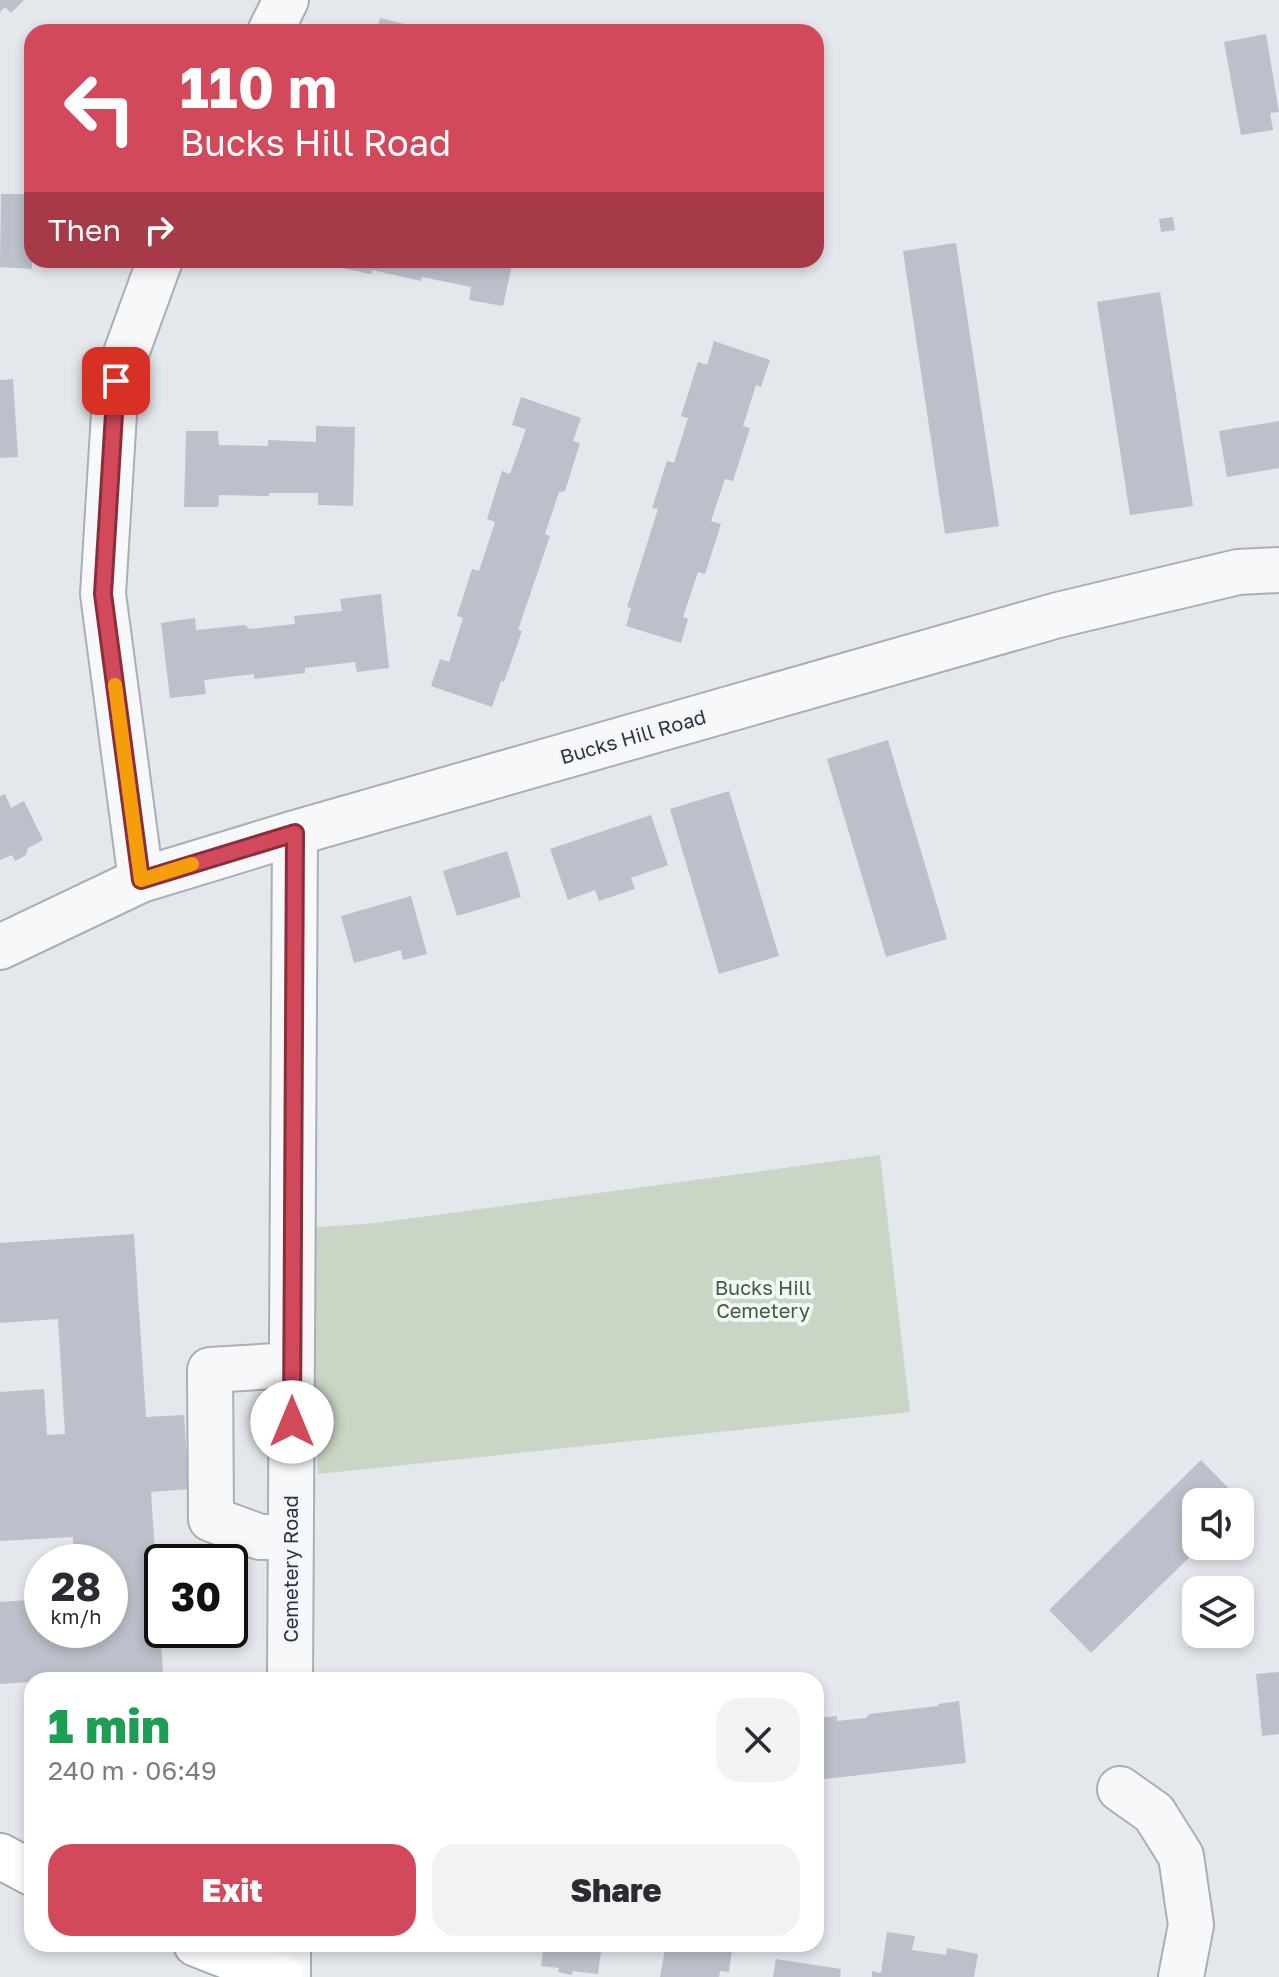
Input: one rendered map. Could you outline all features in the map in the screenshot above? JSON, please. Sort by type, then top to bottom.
[{"type":"main road","points":[[0,1856],[24,1869]]},
{"type":"main road","points":[[217,1952],[281,1977]]},
{"type":"street","points":[[274,24],[286,0]]},
{"type":"street","points":[[141,880],[103,594],[116,381],[157,268]]},
{"type":"street","name":"Bucks Hill Road","points":[[0,947],[141,880],[295,833],[1058,615],[1238,572],[1279,570]]},
{"type":"street","name":"Cemetery Road","points":[[290,1672],[295,833]]},
{"type":"street","points":[[291,1537],[260,1537],[211,1519],[210,1370],[292,1365]]},
{"type":"street","points":[[1120,1789],[1154,1813],[1181,1856],[1191,1925],[1181,1977]]},
{"type":"street","points":[[288,1952],[288,1977]]},
{"type":"green space","name":"Bucks Hill Cemetery","points":[[880,1155],[910,1412],[318,1474],[307,1228],[376,1223]]},
{"type":"building","points":[[0,0],[24,0],[11,13],[5,7],[0,12]]},
{"type":"building","points":[[380,18],[405,24],[378,24]]},
{"type":"building","points":[[1266,34],[1279,112],[1270,113],[1273,130],[1241,135],[1224,42]]},
{"type":"building","points":[[1,194],[24,194],[24,268],[32,269],[0,267]]},
{"type":"building","points":[[1173,217],[1175,230],[1161,232],[1159,219]]},
{"type":"building","points":[[956,243],[999,526],[945,534],[903,251]]},
{"type":"building","points":[[342,268],[511,268],[503,306],[469,300],[471,287],[422,277],[421,281],[372,270],[371,274]]},
{"type":"building","points":[[1160,292],[1193,506],[1130,515],[1097,302]]},
{"type":"building","points":[[714,341],[770,360],[761,387],[756,385],[743,426],[750,428],[733,481],[725,479],[711,521],[721,524],[705,574],[698,572],[683,617],[688,619],[681,643],[626,626],[631,608],[627,607],[658,509],[652,508],[667,461],[674,463],[688,418],[681,416],[698,362],[707,365]]},
{"type":"building","points":[[13,379],[18,457],[0,458],[0,380]]},
{"type":"building","points":[[521,397],[581,418],[573,441],[580,443],[565,491],[559,492],[545,534],[550,536],[518,630],[522,631],[492,707],[431,686],[440,659],[449,662],[463,618],[457,616],[472,569],[479,571],[495,522],[487,519],[502,471],[510,474],[526,429],[512,425]]},
{"type":"building","points":[[1279,421],[1279,468],[1227,477],[1219,431]]},
{"type":"building","points":[[316,426],[355,427],[353,506],[318,505],[318,493],[269,493],[269,496],[219,495],[218,507],[184,507],[186,431],[218,431],[219,445],[268,446],[268,440],[316,442]]},
{"type":"building","points":[[381,594],[389,668],[357,672],[355,662],[305,668],[305,673],[254,679],[254,674],[204,680],[206,694],[170,698],[161,623],[195,618],[196,630],[295,624],[294,616],[342,611],[340,599]]},
{"type":"building","points":[[888,740],[947,939],[886,957],[827,759]]},
{"type":"building","points":[[729,791],[779,956],[719,974],[670,809]]},
{"type":"building","points":[[5,794],[11,808],[24,801],[43,840],[28,848],[26,855],[15,861],[12,855],[0,860],[0,796]]},
{"type":"building","points":[[651,815],[668,865],[631,878],[635,889],[599,901],[595,890],[568,900],[550,849]]},
{"type":"building","points":[[507,851],[521,897],[457,916],[443,871]]},
{"type":"building","points":[[411,896],[427,954],[403,960],[401,950],[354,963],[341,916]]},
{"type":"building","points":[[134,1234],[146,1417],[184,1415],[189,1489],[151,1492],[154,1544],[144,1544],[144,1648],[161,1648],[163,1672],[24,1672],[24,1682],[0,1684],[0,1602],[24,1600],[24,1648],[128,1648],[128,1544],[73,1544],[73,1537],[0,1541],[0,1392],[44,1389],[47,1435],[65,1434],[58,1319],[0,1323],[0,1243]]},
{"type":"building","points":[[1201,1460],[1228,1488],[1182,1488],[1182,1560],[1187,1560],[1091,1653],[1049,1610]]},
{"type":"building","points":[[1279,1672],[1279,1734],[1262,1736],[1256,1674]]},
{"type":"building","points":[[959,1701],[966,1763],[824,1779],[824,1717],[837,1716],[837,1721],[866,1718],[869,1714]]},
{"type":"building","points":[[887,1932],[915,1936],[912,1950],[946,1955],[947,1948],[978,1954],[974,1977],[872,1977],[872,1971],[881,1973]]},
{"type":"building","points":[[543,1952],[601,1952],[598,1974],[573,1971],[572,1975],[558,1972],[559,1968],[541,1966]]},
{"type":"building","points":[[665,1952],[732,1952],[729,1972],[720,1971],[719,1977],[660,1977]]},
{"type":"building","points":[[776,1959],[841,1969],[840,1977],[773,1977]]},
{"type":"slow traffic","points":[[115,685],[141,880],[192,864]]},
{"type":"route","points":[[116,381],[103,594],[141,880],[295,833],[292,1422]]}]
